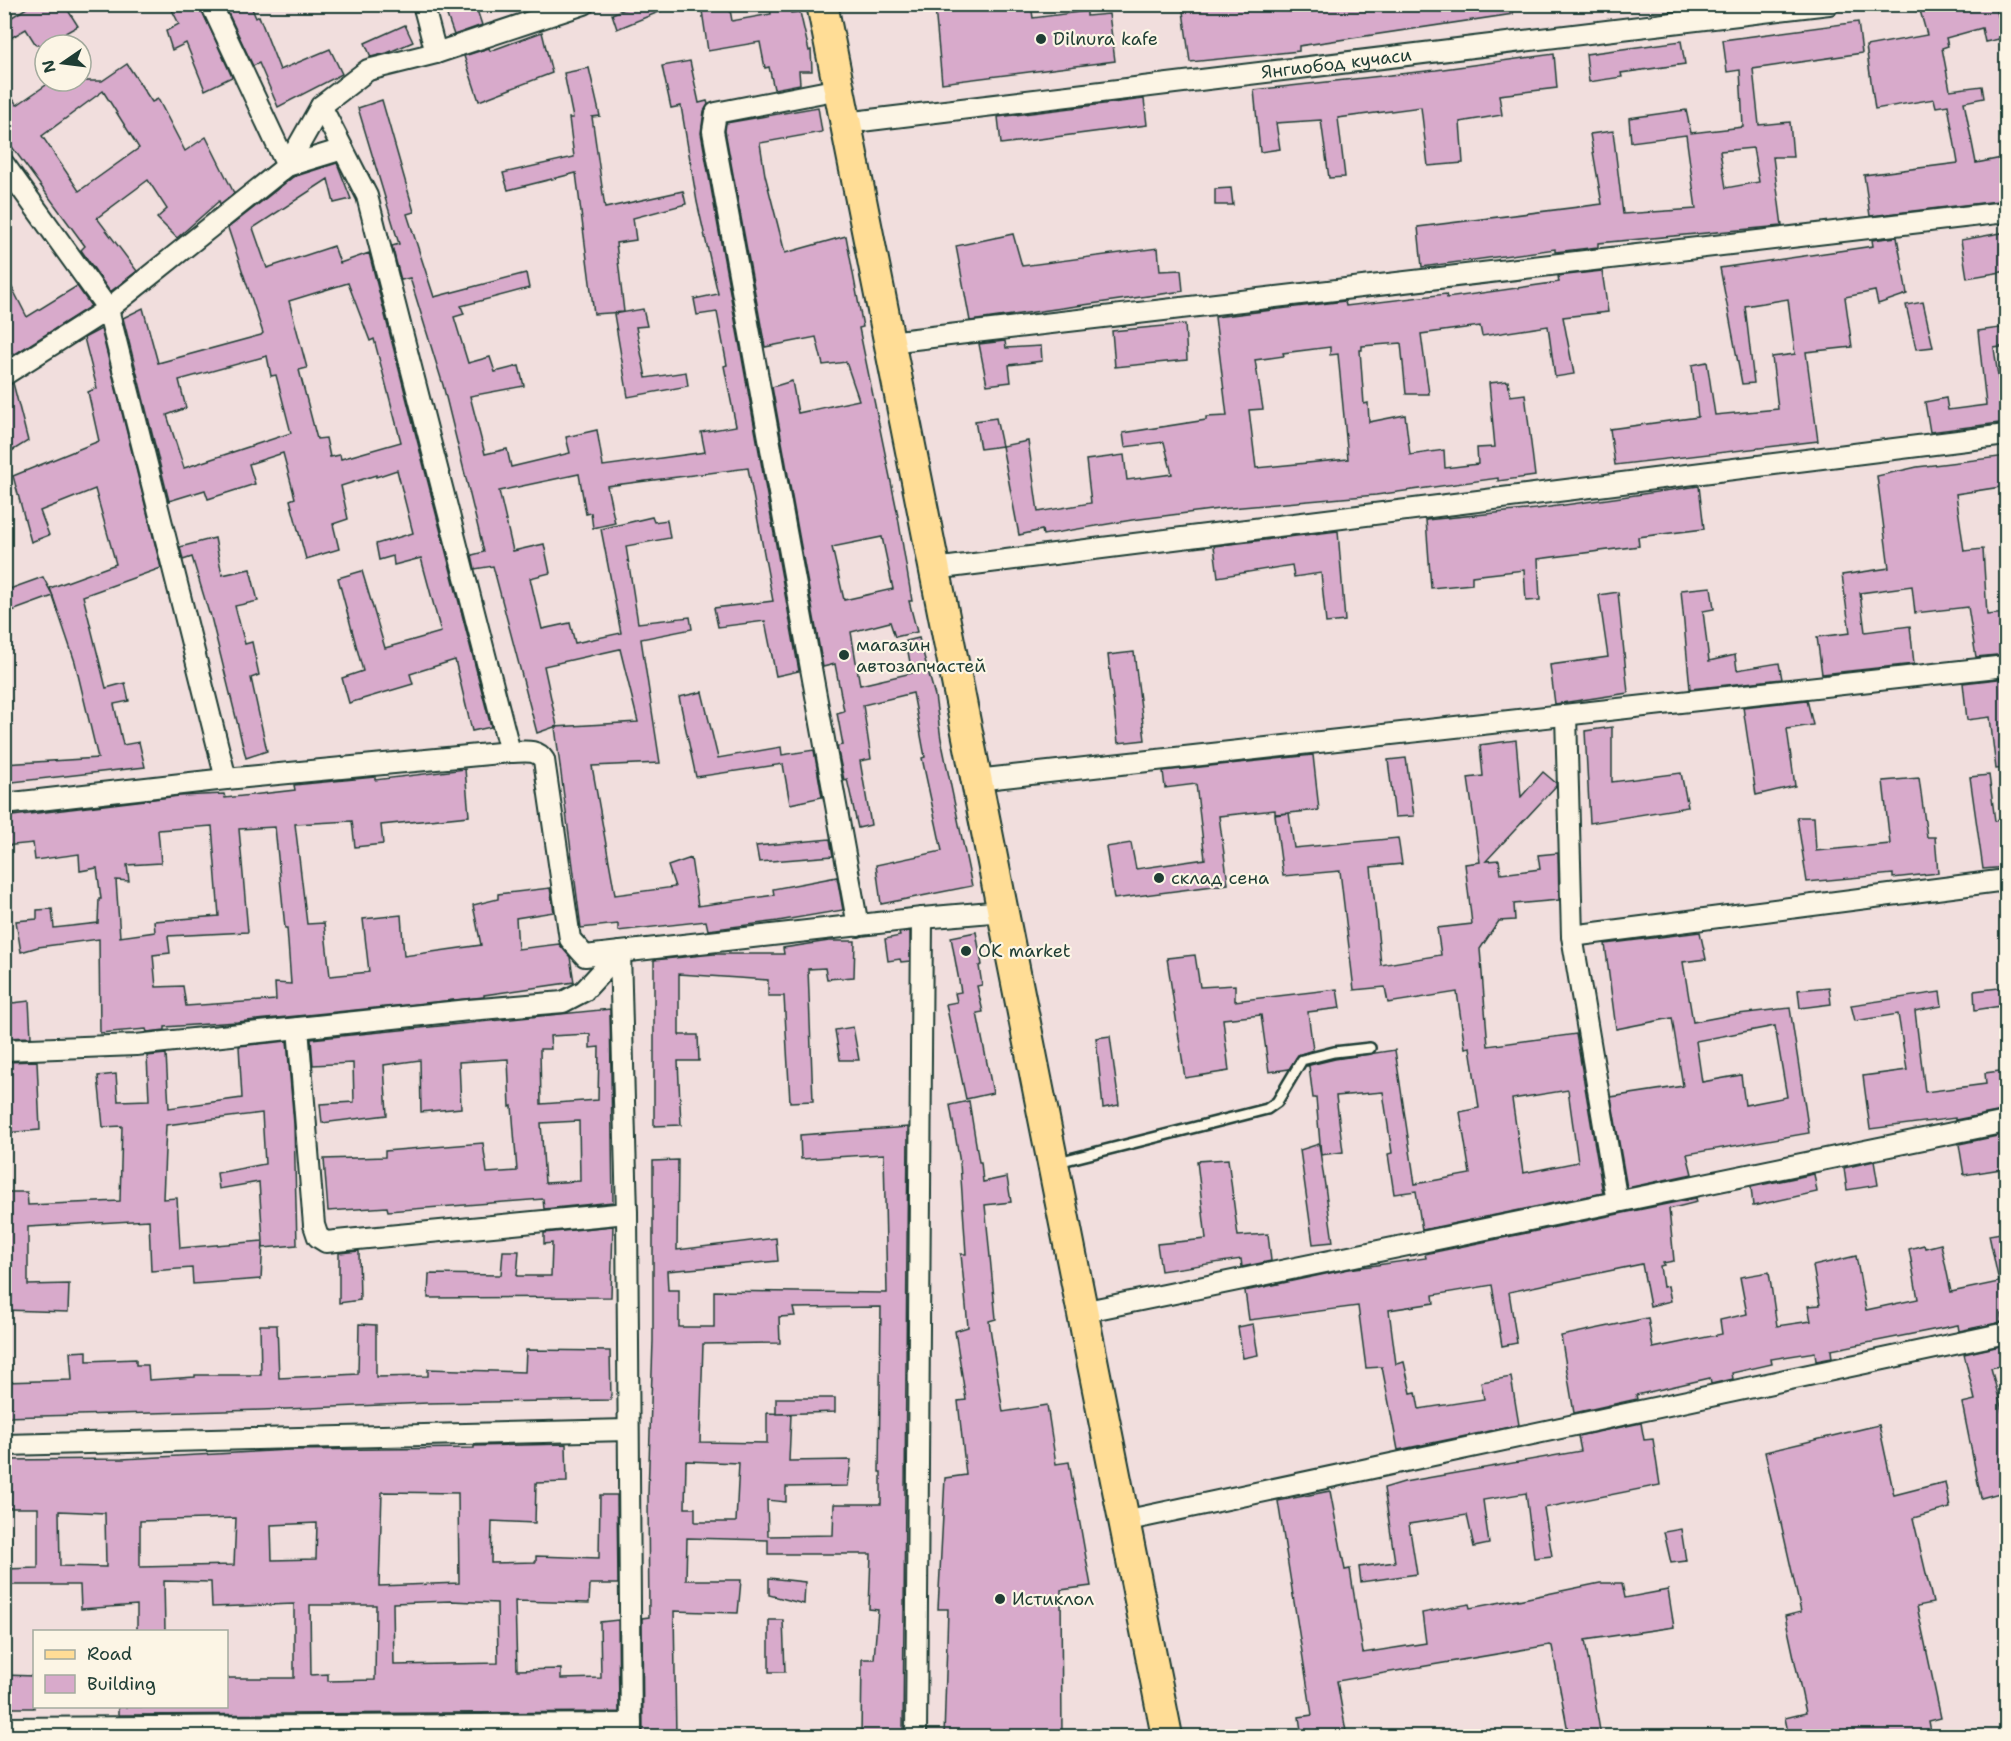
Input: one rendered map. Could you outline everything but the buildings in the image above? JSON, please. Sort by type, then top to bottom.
[{"type":"main road","points":[[822,4],[1167,1737]]},
{"type":"street","points":[[211,4],[287,166]]},
{"type":"street","points":[[423,4],[436,53]]},
{"type":"street","points":[[287,166],[321,106],[368,70],[436,53],[584,4]]},
{"type":"street","name":"Янгиобод кучаси","points":[[846,123],[1829,4]]},
{"type":"street","points":[[839,89],[716,113],[713,131],[858,926]]},
{"type":"street","points":[[321,106],[367,196],[510,752]]},
{"type":"street","points":[[4,375],[108,309],[287,166],[343,149]]},
{"type":"street","points":[[4,164],[108,309],[226,779]]},
{"type":"street","points":[[889,342],[2007,212]]},
{"type":"street","points":[[934,568],[2007,435]]},
{"type":"street","points":[[976,780],[2007,666]]},
{"type":"street","points":[[1566,715],[1572,936],[1617,1202]]},
{"type":"street","points":[[4,804],[226,779],[510,752],[535,752],[541,754],[544,760],[570,939],[585,956],[1003,911]]},
{"type":"street","points":[[1572,936],[2007,880]]},
{"type":"street","points":[[916,1737],[922,918]]},
{"type":"street","points":[[4,1050],[136,1046],[563,1002],[584,991],[620,952]]},
{"type":"street","points":[[4,1728],[631,1730],[627,1213],[620,952]]},
{"type":"street","points":[[298,1028],[314,1225],[318,1237],[326,1242],[627,1213]]},
{"type":"street","points":[[1083,1312],[2007,1122]]},
{"type":"street","points":[[1124,1521],[2007,1333]]},
{"type":"street","points":[[4,1445],[628,1430]]},
{"type":"lane","points":[[1053,1164],[1267,1109],[1277,1102],[1302,1060],[1334,1052],[1370,1048]]},
{"type":"place","name":"Dilnura kafe","points":[[1041,39]]},
{"type":"place","name":"магазин автозапчастей","points":[[844,655]]},
{"type":"place","name":"склад сена","points":[[1159,878]]},
{"type":"place","name":"OK market","points":[[966,951]]},
{"type":"place","name":"Истиклол","points":[[1000,1599]]}]
